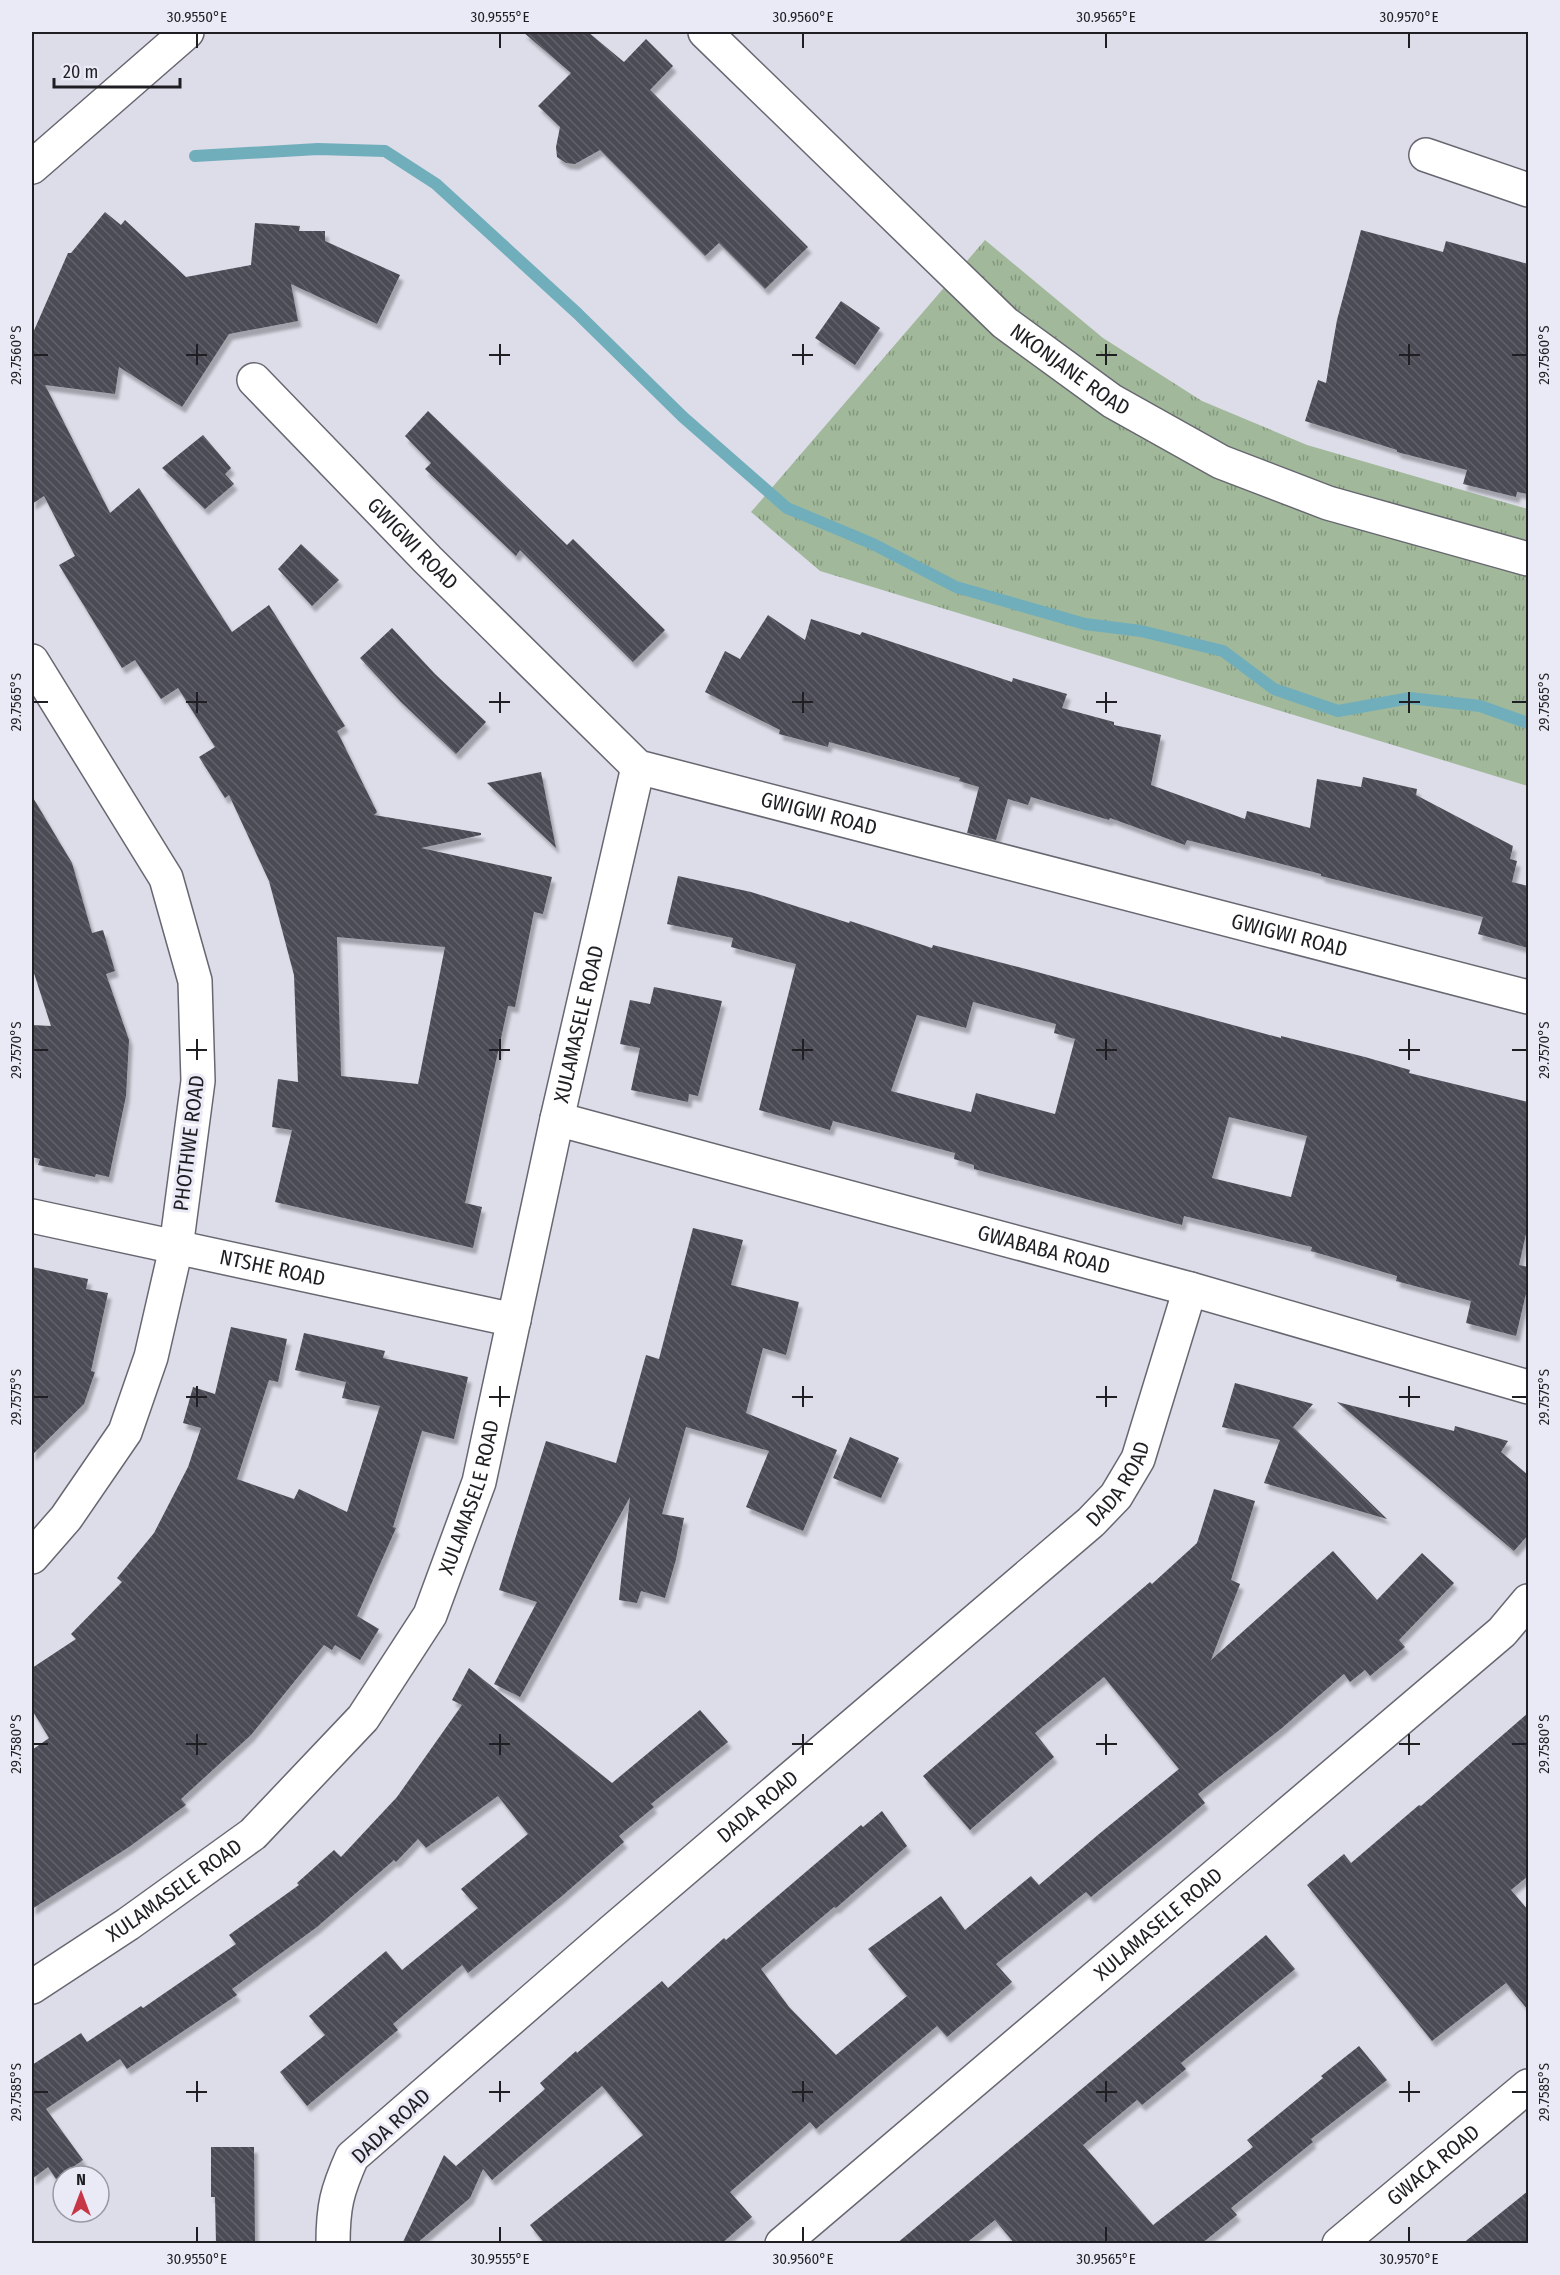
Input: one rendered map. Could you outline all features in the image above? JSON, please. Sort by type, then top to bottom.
[{"type":"street","name":"NKONJANE ROAD","points":[[705,32],[1005,323],[1112,401],[1221,462],[1317,499],[1528,559]]},
{"type":"street","points":[[32,167],[178,34]]},
{"type":"street","points":[[1425,155],[1528,190]]},
{"type":"street","name":"GWIGWI ROAD","points":[[254,380],[428,560],[638,767],[1528,997]]},
{"type":"street","name":"PHOTHWE ROAD","points":[[32,661],[166,878],[195,981],[198,1081],[176,1248],[151,1357],[124,1432],[66,1518],[32,1557]]},
{"type":"street","name":"XULAMASELE ROAD","points":[[32,1987],[128,1924],[253,1834],[363,1718],[430,1615],[478,1482],[557,1119],[638,767]]},
{"type":"street","name":"GWABABA ROAD","points":[[557,1119],[1190,1288],[1528,1387]]},
{"type":"street","name":"NTSHE ROAD","points":[[32,1216],[514,1320]]},
{"type":"street","name":"DADA ROAD","points":[[333,2244],[333,2217],[339,2188],[352,2157],[611,1932],[1073,1538],[1116,1496],[1138,1460],[1190,1288]]},
{"type":"street","name":"XULAMASELE ROAD","points":[[784,2243],[1503,1632],[1528,1600]]},
{"type":"street","name":"GWACA ROAD","points":[[1339,2244],[1528,2086]]},
{"type":"green space","points":[[985,240],[1103,338],[1202,401],[1307,445],[1528,509],[1528,786],[820,571],[751,512]]},
{"type":"building","points":[[523,32],[588,32],[624,62],[646,39],[673,66],[650,90],[808,247],[765,289],[719,243],[705,256],[600,150],[575,164],[566,163],[557,157],[556,147],[560,127],[538,106],[571,73]]},
{"type":"building","points":[[105,212],[121,225],[125,220],[186,277],[251,265],[255,223],[300,226],[299,231],[325,231],[325,241],[400,275],[377,324],[291,284],[298,321],[229,334],[182,407],[119,367],[115,394],[45,385],[110,513],[139,488],[232,632],[269,605],[345,726],[337,731],[377,812],[374,815],[481,833],[481,835],[421,848],[552,877],[543,914],[534,912],[515,1007],[508,1006],[465,1203],[482,1207],[473,1248],[275,1202],[292,1130],[272,1127],[278,1079],[298,1082],[294,975],[269,881],[229,795],[225,798],[199,757],[215,747],[178,688],[161,699],[135,660],[122,668],[59,565],[75,556],[44,496],[32,504],[32,335],[68,253],[71,253]],"holes":[[[337,937],[445,947],[418,1084],[341,1076]]]},
{"type":"building","points":[[1361,230],[1443,252],[1446,241],[1528,264],[1528,494],[1517,492],[1516,497],[1463,484],[1467,470],[1397,452],[1397,450],[1305,421],[1318,380],[1326,383],[1337,320]]},
{"type":"building","points":[[841,301],[880,328],[855,365],[815,338]]},
{"type":"building","points":[[428,411],[567,545],[573,539],[665,630],[633,662],[520,550],[516,556],[425,469],[431,463],[405,436]]},
{"type":"building","points":[[203,435],[231,468],[225,474],[234,484],[205,509],[162,468]]},
{"type":"building","points":[[301,544],[339,580],[312,606],[278,569]]},
{"type":"building","points":[[768,615],[805,640],[811,619],[860,635],[862,632],[1012,682],[1013,678],[1067,694],[1062,708],[1114,722],[1114,725],[1161,735],[1151,785],[1245,819],[1247,811],[1310,828],[1317,779],[1361,787],[1363,777],[1417,789],[1416,795],[1513,846],[1510,859],[1517,861],[1512,882],[1528,886],[1528,948],[1478,934],[1483,917],[1187,840],[1185,845],[1110,818],[1109,820],[1031,797],[1028,805],[1008,799],[996,840],[967,833],[979,787],[959,781],[960,778],[829,742],[828,747],[779,734],[780,730],[705,692],[725,651],[740,659]]},
{"type":"building","points":[[392,628],[435,674],[486,722],[456,754],[401,702],[360,658]]},
{"type":"building","points":[[541,772],[556,848],[487,783]]},
{"type":"building","points":[[32,796],[72,863],[92,933],[103,930],[115,971],[106,974],[129,1040],[126,1096],[109,1177],[96,1174],[95,1177],[38,1165],[40,1159],[32,1157],[32,1025],[51,1026],[32,967]]},
{"type":"building","points":[[678,876],[751,892],[932,948],[933,945],[1026,969],[1281,1038],[1281,1036],[1365,1057],[1410,1070],[1409,1073],[1528,1102],[1528,1225],[1519,1265],[1528,1267],[1528,1285],[1516,1336],[1466,1323],[1471,1301],[1396,1281],[1397,1276],[1311,1251],[1312,1247],[1184,1216],[1182,1225],[974,1169],[974,1165],[954,1159],[955,1153],[833,1121],[830,1130],[759,1110],[796,964],[731,947],[733,938],[667,924]],"holes":[[[973,1002],[1056,1024],[1054,1033],[1075,1039],[1055,1114],[976,1093],[971,1112],[891,1091],[917,1015],[966,1028]],[[1229,1117],[1307,1136],[1291,1197],[1212,1178]]]},
{"type":"building","points":[[654,987],[722,1001],[698,1096],[689,1094],[688,1102],[631,1090],[640,1048],[620,1044],[630,1000],[650,1004]]},
{"type":"building","points":[[693,1228],[743,1240],[731,1285],[799,1302],[786,1355],[763,1348],[746,1413],[837,1450],[803,1531],[746,1507],[769,1451],[686,1427],[662,1514],[684,1518],[665,1598],[641,1591],[637,1603],[619,1600],[630,1497],[520,1697],[494,1684],[537,1602],[499,1590],[546,1441],[616,1463],[646,1355],[659,1359]]},
{"type":"building","points":[[32,1267],[88,1279],[86,1289],[108,1293],[91,1371],[95,1372],[84,1404],[32,1455]]},
{"type":"building","points":[[231,1327],[287,1339],[278,1382],[269,1380],[237,1479],[294,1499],[299,1489],[347,1512],[380,1406],[342,1398],[346,1382],[295,1370],[304,1333],[385,1351],[383,1358],[468,1377],[454,1439],[422,1431],[393,1527],[396,1528],[357,1616],[379,1629],[360,1660],[335,1645],[332,1650],[324,1645],[251,1735],[181,1799],[186,1805],[129,1847],[32,1909],[32,1750],[49,1738],[32,1710],[32,1668],[76,1639],[71,1634],[122,1582],[117,1578],[154,1533],[188,1467],[201,1428],[183,1423],[193,1387],[215,1394]]},
{"type":"building","points":[[1235,1383],[1313,1404],[1293,1427],[1387,1519],[1264,1483],[1280,1440],[1222,1427]]},
{"type":"building","points":[[1337,1402],[1454,1431],[1455,1426],[1508,1441],[1501,1452],[1528,1475],[1528,1535],[1514,1551]]},
{"type":"building","points":[[850,1437],[899,1458],[881,1498],[833,1478]]},
{"type":"building","points":[[1214,1489],[1255,1501],[1231,1580],[1240,1584],[1211,1660],[1333,1551],[1377,1600],[1422,1553],[1454,1583],[1399,1640],[1405,1647],[1370,1676],[1365,1670],[1350,1682],[1344,1674],[1282,1728],[1198,1794],[1205,1803],[1167,1835],[1091,1897],[1086,1892],[996,1964],[1012,1982],[947,2037],[937,2026],[816,2129],[810,2122],[730,2192],[752,2217],[721,2244],[545,2244],[530,2225],[643,2135],[602,2086],[492,2180],[483,2169],[470,2198],[416,2244],[402,2244],[444,2155],[456,2166],[545,2089],[540,2083],[576,2051],[577,2053],[662,1981],[668,1988],[724,1938],[726,1940],[861,1825],[863,1827],[882,1811],[907,1846],[761,1969],[789,2007],[836,2055],[907,1996],[868,1949],[941,1896],[965,1930],[1031,1876],[1039,1885],[1179,1769],[1104,1677],[1035,1733],[1054,1757],[970,1830],[923,1776],[1150,1582],[1152,1584],[1197,1543]]},
{"type":"building","points":[[469,1668],[612,1783],[700,1710],[728,1742],[651,1804],[654,1807],[619,1836],[624,1842],[562,1896],[468,1973],[462,1965],[393,2024],[398,2030],[307,2106],[280,2072],[325,2035],[309,2016],[386,1951],[402,1970],[478,1908],[461,1889],[528,1834],[498,1796],[426,1848],[418,1839],[396,1862],[394,1860],[317,1927],[232,1989],[237,1995],[127,2069],[120,2059],[46,2109],[83,2160],[77,2164],[51,2164],[51,2172],[48,2167],[32,2179],[32,2065],[81,2033],[87,2042],[141,2006],[143,2008],[236,1944],[229,1935],[299,1885],[297,1883],[334,1850],[341,1857],[397,1797],[462,1705],[452,1700]]},
{"type":"building","points":[[1528,1713],[1528,1876],[1511,1890],[1528,1910],[1528,2010],[1506,1983],[1432,2041],[1307,1885],[1344,1854],[1351,1863]]},
{"type":"building","points":[[1266,1935],[1295,1969],[1181,2063],[1186,2069],[1142,2105],[1137,2100],[1083,2145],[1153,2225],[1253,2147],[1247,2140],[1359,2046],[1387,2080],[1311,2139],[1313,2142],[1231,2208],[1237,2215],[1201,2244],[1015,2244],[995,2220],[965,2244],[896,2244]]},
{"type":"building","points":[[211,2147],[254,2147],[255,2244],[216,2244],[215,2197],[211,2197]]},
{"type":"building","points":[[1528,2191],[1528,2244],[1462,2244]]},
{"type":"waterway","points":[[195,156],[318,149],[385,151],[436,184],[577,313],[683,417],[787,508],[873,544],[956,587],[1085,624],[1141,631],[1223,651],[1274,689],[1338,711],[1410,698],[1480,706],[1528,723]]}]
